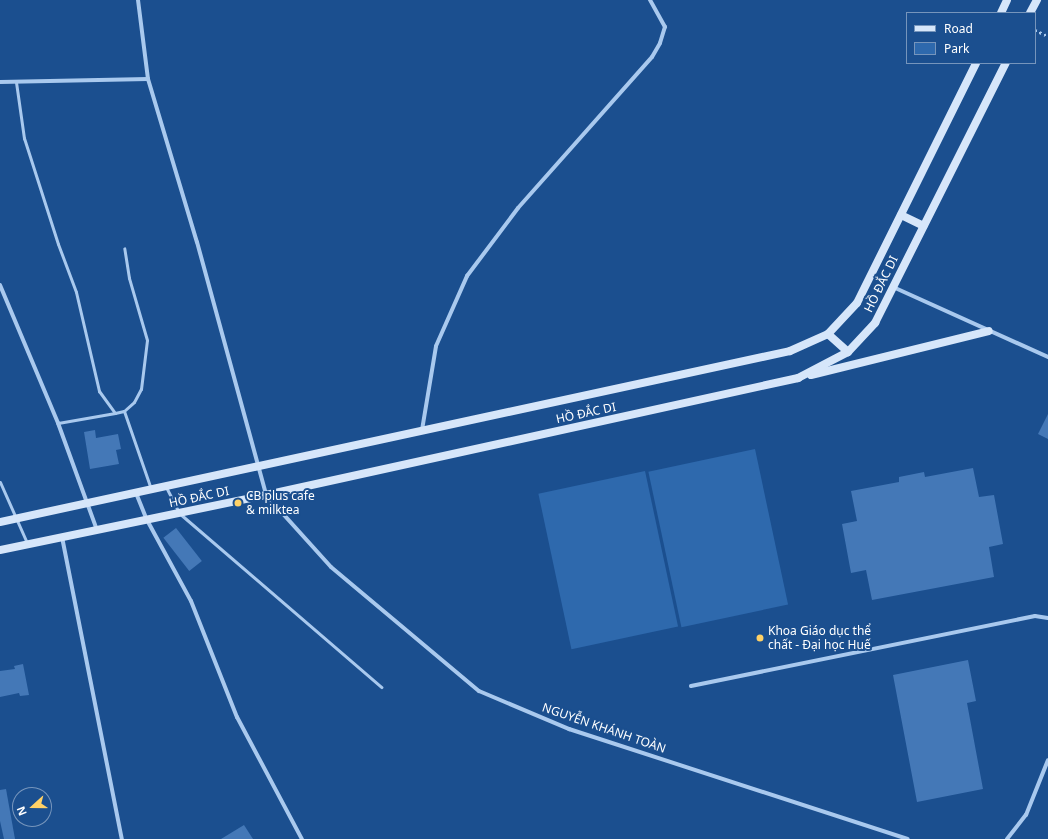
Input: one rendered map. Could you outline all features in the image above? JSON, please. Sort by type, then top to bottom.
[{"type":"street","points":[[138,0],[148,79],[197,242],[266,495]]},
{"type":"street","points":[[422,430],[436,346],[467,276],[518,208],[652,57],[660,43],[665,27],[650,0]]},
{"type":"street","points":[[1001,12],[1007,0]]},
{"type":"street","points":[[1031,12],[1037,0]]},
{"type":"street","name":"HỒ ĐẮC DI","points":[[0,522],[790,351],[828,334],[857,302],[976,64]]},
{"type":"street","name":"HỒ ĐẮC DI","points":[[0,550],[266,495],[798,378],[848,352],[875,323],[1005,64]]},
{"type":"street","points":[[0,82],[148,79]]},
{"type":"street","points":[[901,215],[924,226]]},
{"type":"street","points":[[0,285],[58,424],[97,530]]},
{"type":"street","points":[[893,287],[1048,357]]},
{"type":"street","points":[[798,378],[989,331]]},
{"type":"street","points":[[828,334],[848,352]]},
{"type":"street","points":[[136,492],[147,520],[191,601],[237,717],[302,839]]},
{"type":"street","name":"NGUYỄN KHÁNH TOÀN","points":[[266,495],[331,566],[479,691],[569,729],[908,839]]},
{"type":"street","points":[[62,537],[122,839]]},
{"type":"street","points":[[691,686],[1035,616],[1048,618]]},
{"type":"street","points":[[1007,839],[1026,815],[1048,760]]},
{"type":"lane","points":[[16,82],[24,138],[58,244],[76,292],[99,391],[115,413]]},
{"type":"lane","points":[[58,424],[124,410],[134,402],[141,389],[147,340],[130,278],[124,248]]},
{"type":"lane","points":[[124,410],[151,489]]},
{"type":"lane","points":[[0,482],[27,545]]},
{"type":"lane","points":[[166,486],[179,513],[381,686]]},
{"type":"path","points":[[1036,30],[1048,36]]},
{"type":"green space","points":[[755,449],[788,605],[681,627],[648,472]]},
{"type":"green space","points":[[645,471],[678,627],[571,649],[538,494]]},
{"type":"building","points":[[1048,414],[1048,439],[1038,434]]},
{"type":"building","points":[[95,430],[96,438],[118,434],[121,449],[116,450],[119,464],[90,469],[84,432]]},
{"type":"building","points":[[973,468],[979,497],[994,495],[1003,544],[989,547],[994,577],[872,600],[866,570],[851,573],[842,524],[857,521],[851,491],[899,482],[899,477],[924,472],[925,477]]},
{"type":"building","points":[[176,528],[202,561],[189,571],[163,538]]},
{"type":"building","points":[[968,660],[976,701],[967,703],[983,789],[917,802],[893,675]]},
{"type":"building","points":[[23,664],[29,695],[20,696],[19,693],[0,697],[0,671],[15,669],[14,666]]},
{"type":"building","points":[[6,789],[15,839],[4,839],[0,821],[0,790]]},
{"type":"building","points":[[244,825],[253,839],[221,839]]},
{"type":"place","name":"CB plus cafe & milktea","points":[[238,503]]},
{"type":"place","name":"Khoa Giáo dục thể chất - Đại học Huế","points":[[760,638]]}]
